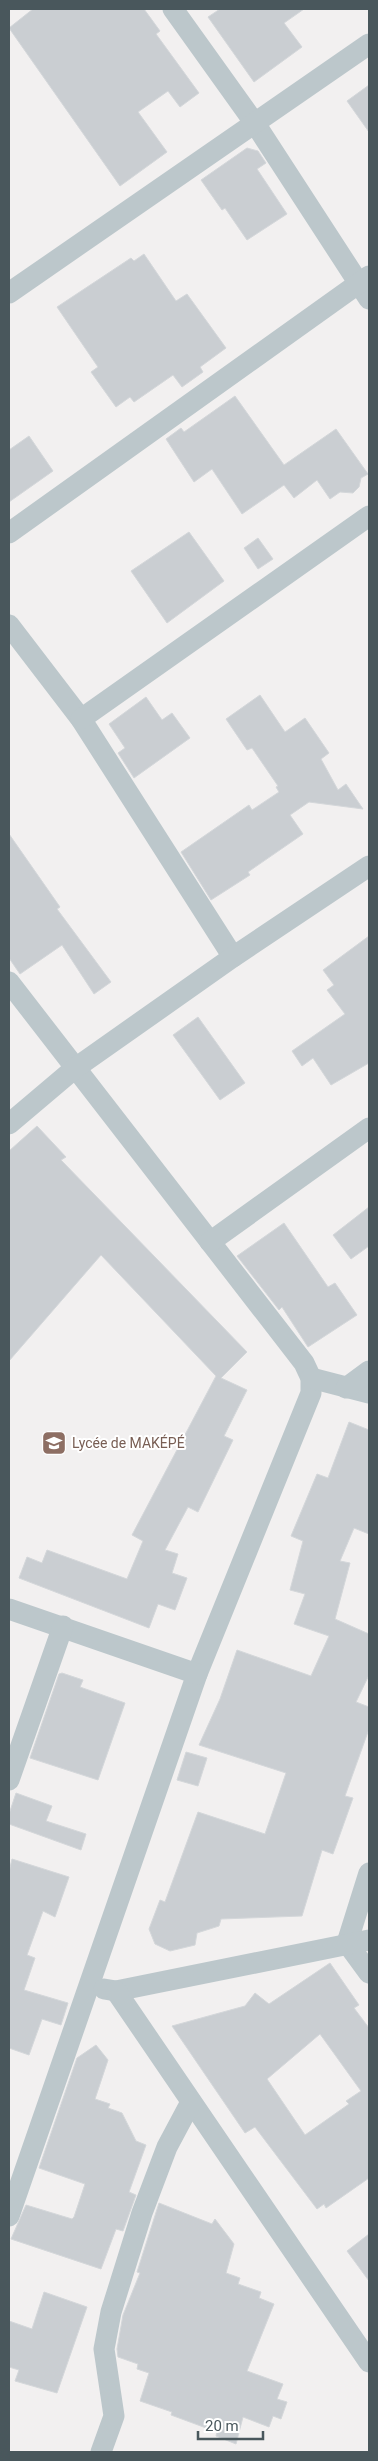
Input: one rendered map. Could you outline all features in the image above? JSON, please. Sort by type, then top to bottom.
[{"type":"street","points":[[9,533],[366,286],[256,124],[172,9]]},
{"type":"street","points":[[9,293],[256,124],[369,44]]},
{"type":"street","points":[[81,719],[369,516]]},
{"type":"street","points":[[9,625],[81,719],[234,957]]},
{"type":"street","points":[[9,1124],[74,1069],[234,957],[369,866]]},
{"type":"street","points":[[9,982],[74,1069],[304,1364],[311,1378],[311,1393],[197,1674],[9,2216]]},
{"type":"street","points":[[210,1242],[369,1128]]},
{"type":"street","points":[[346,1388],[369,1371]]},
{"type":"street","points":[[311,1378],[369,1393]]},
{"type":"street","points":[[9,1609],[63,1626],[197,1674]]},
{"type":"street","points":[[9,1780],[63,1626]]},
{"type":"street","points":[[347,1943],[369,1873]]},
{"type":"street","points":[[89,1986],[116,1992],[369,1940]]},
{"type":"street","points":[[347,1943],[369,1973]]},
{"type":"street","points":[[116,1992],[369,2362]]},
{"type":"street","points":[[101,2452],[114,2416],[104,2349],[111,2312],[142,2213],[167,2147],[191,2102]]},
{"type":"building","points":[[33,9],[144,9],[160,31],[156,34],[199,93],[180,107],[168,91],[138,112],[167,152],[120,186],[9,28]]},
{"type":"building","points":[[220,9],[304,9],[284,23],[302,47],[254,82],[208,17]]},
{"type":"building","points":[[369,85],[369,132],[347,101]]},
{"type":"building","points":[[247,148],[258,151],[266,163],[257,169],[287,214],[247,240],[225,208],[222,210],[201,180]]},
{"type":"building","points":[[144,254],[176,301],[187,294],[226,348],[200,367],[203,372],[182,387],[173,375],[134,402],[130,397],[116,407],[91,372],[98,367],[57,307],[131,258],[134,261]]},
{"type":"building","points":[[235,396],[284,465],[336,429],[368,474],[361,478],[359,487],[353,493],[340,492],[330,499],[317,480],[294,498],[284,485],[242,514],[212,469],[194,482],[166,439],[181,428],[184,432]]},
{"type":"building","points":[[29,436],[53,471],[9,502],[9,450]]},
{"type":"building","points":[[189,532],[224,581],[167,623],[131,571]]},
{"type":"building","points":[[258,538],[273,559],[258,569],[244,548]]},
{"type":"building","points":[[260,695],[285,732],[305,718],[329,753],[321,759],[338,790],[346,784],[363,809],[309,802],[290,815],[303,834],[248,872],[250,875],[211,900],[181,852],[249,805],[252,810],[279,792],[276,787],[278,786],[252,748],[247,750],[226,719]]},
{"type":"building","points":[[146,697],[162,720],[172,713],[190,738],[134,778],[118,753],[125,748],[109,724]]},
{"type":"building","points":[[9,834],[60,907],[57,909],[111,982],[94,994],[62,945],[20,974],[9,958]]},
{"type":"building","points":[[369,936],[369,1063],[331,1085],[313,1058],[302,1066],[292,1051],[345,1014],[327,990],[334,985],[323,970]]},
{"type":"building","points":[[198,1017],[245,1083],[220,1100],[173,1035]]},
{"type":"building","points":[[37,1126],[66,1157],[61,1160],[247,1352],[221,1378],[247,1390],[224,1436],[233,1440],[198,1512],[188,1507],[165,1550],[178,1554],[172,1573],[187,1578],[175,1610],[158,1604],[149,1628],[19,1578],[27,1557],[42,1563],[47,1550],[127,1579],[143,1541],[132,1535],[216,1376],[101,1255],[9,1361],[9,1151]]},
{"type":"building","points":[[369,1207],[369,1246],[351,1259],[333,1235]]},
{"type":"building","points":[[284,1223],[328,1287],[335,1283],[357,1315],[308,1347],[282,1307],[279,1310],[237,1256]]},
{"type":"building","points":[[349,1422],[369,1430],[369,1534],[354,1528],[340,1561],[350,1563],[335,1619],[369,1634],[369,1675],[356,1702],[369,1707],[369,1729],[345,1796],[353,1798],[333,1854],[322,1850],[302,1916],[221,1919],[219,1926],[197,1933],[195,1945],[170,1951],[155,1944],[149,1929],[160,1900],[165,1902],[198,1812],[265,1834],[286,1773],[199,1745],[220,1699],[237,1650],[311,1676],[329,1636],[294,1624],[305,1594],[290,1590],[303,1541],[291,1536],[317,1474],[328,1478]]},
{"type":"building","points":[[62,1673],[83,1680],[80,1687],[125,1703],[98,1780],[30,1758],[59,1674]]},
{"type":"building","points":[[186,1752],[207,1758],[198,1786],[177,1780]]},
{"type":"building","points":[[16,1793],[52,1806],[46,1821],[86,1834],[81,1850],[9,1824],[9,1814]]},
{"type":"building","points":[[12,1859],[69,1877],[55,1917],[43,1911],[27,1955],[35,1958],[24,1990],[68,2003],[61,2025],[42,2019],[29,2055],[9,2048],[9,1872]]},
{"type":"building","points":[[330,1963],[359,2005],[354,2008],[369,2028],[369,2178],[326,2208],[324,2204],[317,2209],[255,2127],[245,2133],[172,2026],[245,2006],[255,1993],[269,2004]],"holes":[[[320,2034],[361,2091],[346,2101],[349,2104],[305,2135],[267,2079]]]},
{"type":"building","points":[[96,2045],[108,2060],[95,2099],[110,2104],[108,2108],[122,2113],[136,2141],[146,2145],[129,2192],[136,2195],[123,2231],[116,2229],[101,2269],[11,2239],[26,2205],[72,2219],[74,2217],[85,2184],[39,2168],[77,2058]]},
{"type":"building","points":[[159,2203],[212,2224],[215,2219],[234,2244],[226,2273],[240,2278],[238,2284],[261,2292],[259,2298],[274,2304],[247,2371],[283,2384],[277,2399],[287,2402],[281,2419],[273,2416],[269,2427],[243,2417],[236,2444],[216,2436],[217,2432],[171,2415],[172,2412],[140,2401],[149,2373],[137,2369],[138,2364],[118,2357],[117,2349],[123,2315],[140,2273],[137,2272]]},
{"type":"building","points":[[369,2234],[369,2281],[347,2251]]},
{"type":"building","points":[[44,2292],[87,2307],[57,2393],[15,2381],[19,2370],[9,2367],[9,2321],[32,2329]]},
{"type":"place","name":"Lycée de MAKÉPÉ","points":[[54,1443]]}]
